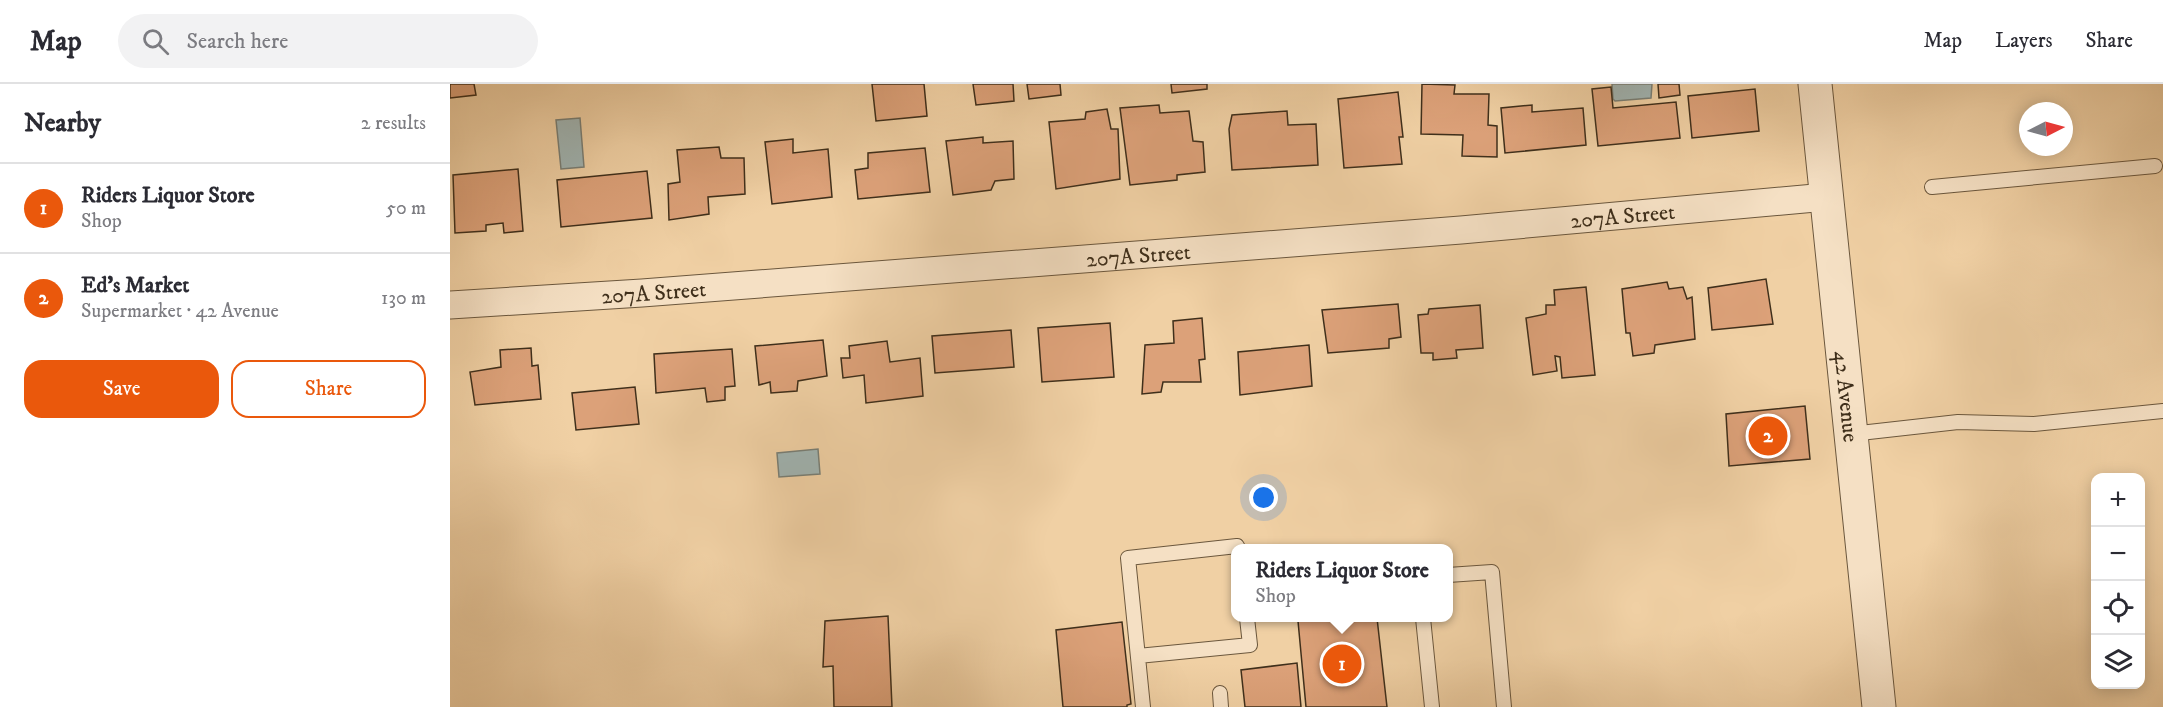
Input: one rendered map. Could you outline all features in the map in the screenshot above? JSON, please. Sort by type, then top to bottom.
[{"type":"street","name":"42 Avenue","points":[[1815,84],[1879,707]]},
{"type":"street","name":"207A Street","points":[[450,305],[642,293],[1461,230],[1826,197]]},
{"type":"lane","points":[[1932,187],[2154,166]]},
{"type":"lane","points":[[1851,434],[1958,422],[2034,424],[2163,411]]},
{"type":"lane","points":[[1143,707],[1128,558],[1231,547]]},
{"type":"lane","points":[[1453,575],[1492,572],[1504,707]]},
{"type":"lane","points":[[1138,657],[1250,645],[1247,622]]},
{"type":"lane","points":[[1423,622],[1432,707]]},
{"type":"shaded area","points":[[1612,84],[1652,84],[1651,98],[1615,101]]},
{"type":"shaded area","points":[[580,118],[584,167],[561,169],[556,120]]},
{"type":"shaded area","points":[[818,449],[820,474],[779,477],[777,453]]},
{"type":"building","points":[[450,84],[474,84],[476,95],[450,98]]},
{"type":"building","points":[[872,84],[924,84],[927,116],[876,121]]},
{"type":"building","points":[[973,84],[1013,84],[1014,101],[976,105]]},
{"type":"building","points":[[1027,84],[1060,84],[1061,95],[1029,99]]},
{"type":"building","points":[[1171,84],[1207,84],[1207,89],[1172,93]]},
{"type":"building","points":[[1422,84],[1455,85],[1454,94],[1489,94],[1488,125],[1497,126],[1497,157],[1462,156],[1463,135],[1421,134]]},
{"type":"building","points":[[1658,84],[1679,84],[1680,95],[1659,98]]},
{"type":"building","points":[[1611,87],[1613,108],[1676,102],[1680,138],[1598,146],[1592,89]]},
{"type":"building","points":[[1755,89],[1759,131],[1692,138],[1688,96]]},
{"type":"building","points":[[1398,92],[1403,137],[1399,137],[1402,164],[1344,168],[1338,99]]},
{"type":"building","points":[[1159,105],[1160,113],[1189,111],[1193,141],[1203,142],[1205,172],[1177,175],[1177,180],[1130,185],[1120,108]]},
{"type":"building","points":[[1532,105],[1532,112],[1583,108],[1586,145],[1505,153],[1501,108]]},
{"type":"building","points":[[1107,109],[1111,129],[1118,129],[1120,179],[1056,189],[1049,122],[1085,119],[1086,112]]},
{"type":"building","points":[[1287,111],[1288,125],[1316,124],[1318,165],[1232,170],[1229,129],[1232,115]]},
{"type":"building","points":[[983,137],[983,143],[1013,141],[1014,179],[995,181],[991,190],[953,195],[946,141]]},
{"type":"building","points":[[793,139],[793,153],[828,149],[832,197],[772,204],[765,142]]},
{"type":"building","points":[[719,147],[721,158],[744,158],[745,194],[708,197],[709,214],[669,220],[668,184],[680,182],[677,150]]},
{"type":"building","points":[[925,148],[930,192],[858,199],[855,170],[868,168],[868,153]]},
{"type":"building","points":[[518,169],[523,231],[504,233],[503,223],[486,225],[486,231],[455,233],[453,175]]},
{"type":"building","points":[[647,171],[652,218],[561,227],[557,180]]},
{"type":"building","points":[[1766,279],[1773,324],[1712,330],[1708,288]]},
{"type":"building","points":[[1667,282],[1669,289],[1683,287],[1687,299],[1692,297],[1695,339],[1655,345],[1654,353],[1633,356],[1630,333],[1626,333],[1622,289]]},
{"type":"building","points":[[1586,287],[1595,375],[1562,378],[1560,357],[1555,356],[1557,371],[1533,375],[1526,318],[1546,314],[1546,305],[1555,305],[1554,290]]},
{"type":"building","points":[[1398,304],[1401,337],[1389,339],[1389,348],[1328,353],[1322,310]]},
{"type":"building","points":[[1480,305],[1483,348],[1456,350],[1457,358],[1433,360],[1433,353],[1421,353],[1418,315],[1428,314],[1429,309]]},
{"type":"building","points":[[1202,318],[1205,359],[1199,360],[1201,382],[1163,382],[1161,392],[1142,394],[1145,345],[1174,343],[1173,321]]},
{"type":"building","points":[[1110,323],[1114,377],[1042,382],[1038,328]]},
{"type":"building","points":[[1011,330],[1014,367],[935,373],[932,336]]},
{"type":"building","points":[[823,340],[827,376],[798,381],[797,391],[771,393],[770,382],[759,385],[755,346]]},
{"type":"building","points":[[887,341],[890,362],[920,358],[923,396],[866,403],[864,375],[843,378],[841,358],[850,358],[849,346]]},
{"type":"building","points":[[1309,345],[1312,386],[1240,395],[1238,352]]},
{"type":"building","points":[[531,348],[532,366],[538,365],[541,399],[475,405],[470,372],[501,367],[500,350]]},
{"type":"building","points":[[732,349],[735,386],[725,387],[725,400],[707,402],[705,388],[656,393],[654,354]]},
{"type":"building","points":[[635,387],[639,424],[576,430],[572,393]]},
{"type":"building","points":[[1805,406],[1810,459],[1729,466],[1726,414]]},
{"type":"building","points":[[888,616],[892,707],[834,707],[833,666],[823,667],[825,621]]},
{"type":"building","points":[[1122,622],[1131,704],[1127,707],[1063,707],[1056,630]]},
{"type":"building","points":[[1298,622],[1377,622],[1387,707],[1306,707]]},
{"type":"building","points":[[1297,663],[1301,707],[1245,707],[1241,670]]},
{"type":"place","name":"Ed's Market","points":[[1768,436]]},
{"type":"place","name":"Riders Liquor Store","points":[[1342,664]]}]
